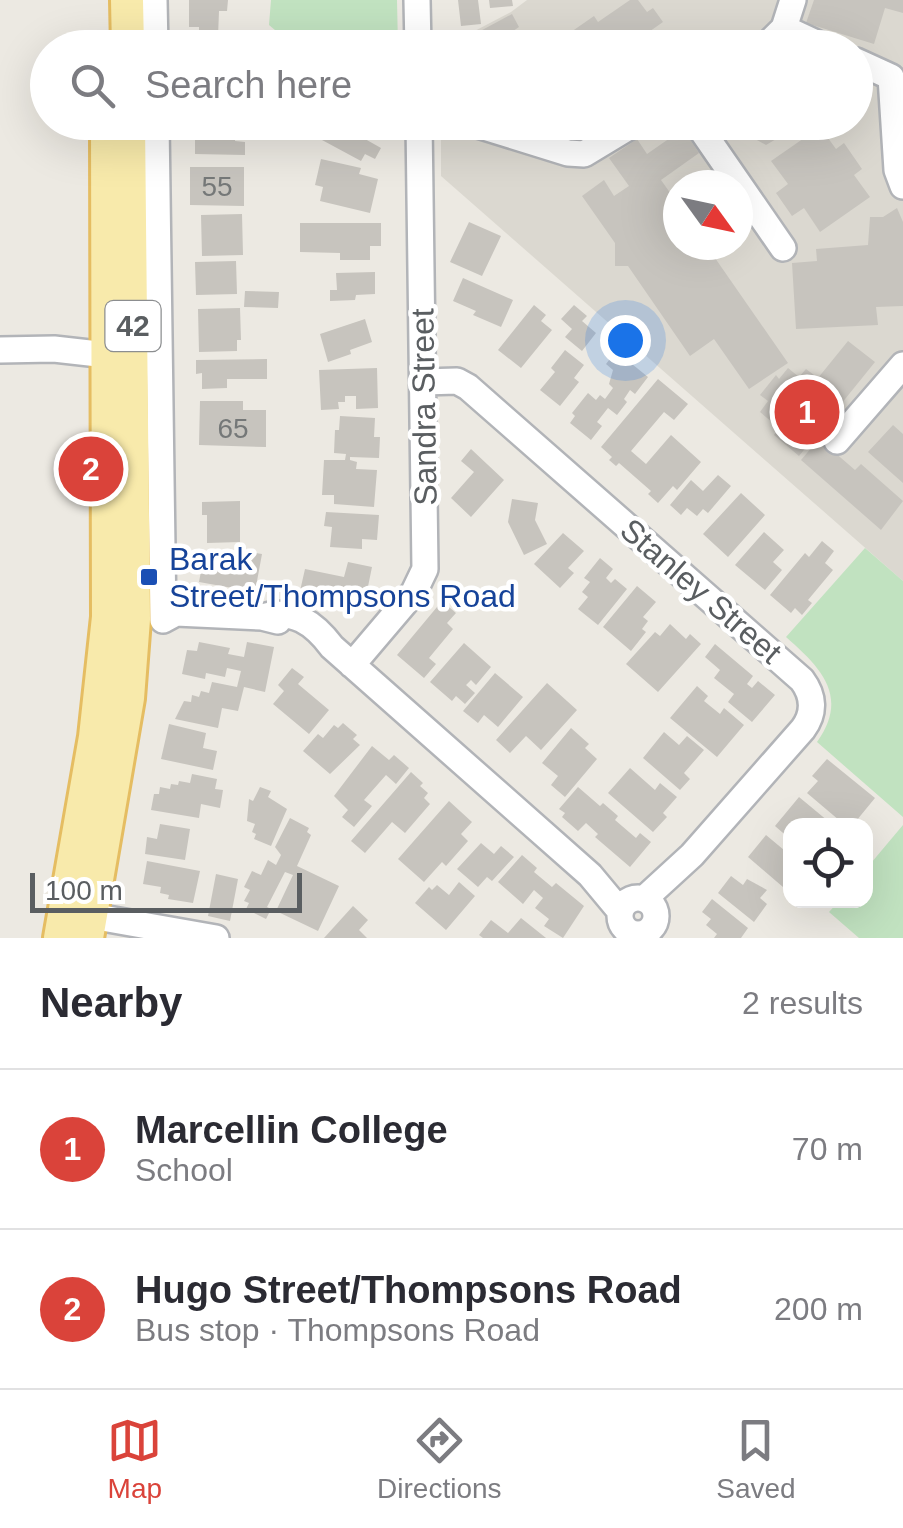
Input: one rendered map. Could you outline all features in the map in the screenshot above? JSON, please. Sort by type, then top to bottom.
[{"type":"main road","points":[[107,0],[107,30]]},
{"type":"main road","points":[[128,0],[128,30]]},
{"type":"main road","name":"42","points":[[76,926],[128,698],[135,618],[108,140]]},
{"type":"main road","name":"42","points":[[120,348],[128,140]]},
{"type":"street","points":[[154,0],[155,30]]},
{"type":"street","points":[[417,0],[418,30]]},
{"type":"street","points":[[788,30],[784,28],[793,0]]},
{"type":"street","points":[[873,69],[891,77],[900,178]]},
{"type":"street","points":[[155,140],[135,618],[202,623],[262,618],[291,624],[342,656],[590,875],[639,924]]},
{"type":"street","name":"Sandra Street","points":[[342,656],[410,597],[425,568],[426,140]]},
{"type":"street","points":[[524,140],[568,154],[584,154],[607,140]]},
{"type":"street","points":[[708,140],[782,248]]},
{"type":"street","points":[[0,350],[120,348]]},
{"type":"street","points":[[837,441],[903,365]]},
{"type":"street","name":"Stanley Street","points":[[423,382],[458,381],[468,386],[807,686],[812,704],[808,722],[639,924]]},
{"type":"street","points":[[76,926],[216,938]]},
{"type":"shaded area","points":[[527,0],[903,0],[903,581],[441,176],[441,140],[873,140],[873,30],[477,30]]},
{"type":"green space","points":[[271,0],[397,0],[398,30],[275,30],[269,25]]},
{"type":"green space","points":[[865,548],[903,581],[903,817],[817,742],[827,726],[831,696],[819,671],[786,637]]},
{"type":"green space","points":[[903,825],[903,938],[859,938],[829,912],[833,908],[873,908],[873,861]]},
{"type":"building","points":[[189,0],[228,0],[227,11],[219,11],[218,30],[189,27]]},
{"type":"building","points":[[458,0],[478,0],[481,24],[461,26]]},
{"type":"building","points":[[489,0],[512,0],[513,6],[490,8]]},
{"type":"building","points":[[630,0],[638,0],[647,12],[653,8],[663,22],[652,30],[574,30],[594,16],[598,22]]},
{"type":"building","points":[[814,0],[903,0],[903,13],[885,8],[874,44],[873,30],[829,30],[806,23]]},
{"type":"building","points":[[512,14],[519,27],[514,30],[482,30]]},
{"type":"building","points":[[195,140],[245,142],[245,155],[195,154]]},
{"type":"building","points":[[322,140],[367,140],[381,148],[375,159],[365,154],[361,161]]},
{"type":"building","points":[[638,140],[647,154],[667,140],[690,140],[699,153],[675,170],[663,170],[663,260],[716,260],[788,363],[749,389],[714,339],[690,356],[628,266],[615,266],[615,243],[582,196],[604,180],[614,196],[629,186],[609,158]]},
{"type":"building","points":[[801,140],[829,140],[836,149],[844,143],[862,169],[854,175],[870,197],[820,232],[804,208],[792,216],[776,193],[788,184],[771,161]]},
{"type":"building","points":[[321,159],[361,168],[359,174],[378,179],[370,213],[320,201],[323,187],[315,185]]},
{"type":"building","points":[[190,167],[244,167],[244,206],[190,205]]},
{"type":"building","points":[[897,208],[903,222],[903,306],[876,307],[878,325],[796,329],[792,263],[817,261],[816,249],[868,245],[870,217],[883,217]]},
{"type":"building","points":[[242,214],[243,255],[202,256],[201,215]]},
{"type":"building","points":[[469,222],[501,236],[482,276],[450,262]]},
{"type":"building","points":[[300,223],[381,223],[381,246],[370,246],[370,260],[340,260],[340,253],[300,252]]},
{"type":"building","points":[[236,261],[237,294],[196,295],[195,262]]},
{"type":"building","points":[[375,272],[375,294],[330,301],[330,290],[337,290],[336,273]]},
{"type":"building","points":[[463,278],[513,300],[501,327],[453,301]]},
{"type":"building","points":[[245,291],[279,292],[278,308],[244,307]]},
{"type":"building","points":[[534,305],[546,315],[541,321],[552,330],[521,368],[498,350]]},
{"type":"building","points":[[574,305],[587,316],[582,321],[596,333],[582,351],[565,337],[572,329],[561,319]]},
{"type":"building","points":[[240,308],[241,340],[237,340],[237,351],[199,352],[198,309]]},
{"type":"building","points":[[365,319],[372,342],[328,362],[320,334]]},
{"type":"building","points":[[848,341],[875,362],[799,456],[774,435],[779,428],[760,412],[768,401],[760,395],[776,375],[779,379],[788,368],[799,377],[806,369],[818,378]]},
{"type":"building","points":[[565,350],[584,365],[574,378],[579,382],[560,406],[540,390],[555,372],[551,368]]},
{"type":"building","points":[[616,351],[648,377],[635,394],[630,390],[617,415],[608,408],[597,422],[602,426],[591,440],[570,423],[575,416],[572,413],[588,393],[596,400],[600,395],[605,399],[613,388],[609,384],[613,370],[606,364]]},
{"type":"building","points":[[267,359],[267,379],[227,379],[227,388],[202,389],[202,373],[196,374],[196,360]]},
{"type":"building","points":[[377,368],[378,408],[356,409],[356,396],[345,396],[345,402],[338,402],[339,409],[321,410],[319,370]]},
{"type":"building","points":[[658,379],[688,404],[674,420],[664,412],[631,451],[646,464],[671,435],[701,462],[677,490],[673,486],[658,503],[648,494],[651,491],[619,463],[616,466],[609,460],[612,457],[601,447]]},
{"type":"building","points":[[200,401],[243,401],[243,410],[266,410],[266,447],[199,445]]},
{"type":"building","points":[[340,416],[375,418],[374,437],[380,437],[379,458],[350,457],[357,462],[356,469],[377,470],[374,507],[334,504],[334,495],[322,495],[324,460],[345,460],[346,454],[334,453]]},
{"type":"building","points":[[893,425],[903,434],[903,483],[868,452]]},
{"type":"building","points":[[819,439],[855,470],[861,464],[903,501],[881,530],[801,460]]},
{"type":"building","points":[[471,449],[504,480],[471,517],[451,498],[474,472],[461,461]]},
{"type":"building","points":[[718,475],[731,486],[708,513],[703,509],[697,516],[687,508],[681,515],[670,505],[691,480],[703,491]]},
{"type":"building","points":[[741,493],[765,515],[728,557],[703,534]]},
{"type":"building","points":[[512,499],[538,503],[535,520],[547,544],[524,555],[508,522]]},
{"type":"building","points":[[240,501],[240,542],[207,543],[207,515],[202,515],[202,502]]},
{"type":"building","points":[[326,512],[379,515],[377,540],[362,539],[362,549],[330,547],[332,527],[324,526]]},
{"type":"building","points":[[764,532],[784,550],[773,562],[782,570],[765,590],[735,565]]},
{"type":"building","points":[[563,533],[584,551],[568,568],[574,573],[560,588],[534,564]]},
{"type":"building","points":[[822,541],[834,551],[825,563],[833,570],[808,600],[812,603],[802,615],[795,608],[791,613],[770,595],[805,553],[809,557]]},
{"type":"building","points":[[243,551],[262,554],[255,592],[199,582],[204,555],[241,562]]},
{"type":"building","points":[[600,558],[613,569],[606,578],[611,583],[615,579],[627,589],[598,625],[578,609],[588,597],[582,592],[590,582],[584,578]]},
{"type":"building","points":[[348,562],[372,567],[364,606],[300,591],[305,569],[344,577]]},
{"type":"building","points":[[637,586],[656,602],[643,617],[648,621],[642,629],[646,632],[631,651],[603,627]]},
{"type":"building","points":[[442,601],[456,613],[447,623],[453,629],[429,658],[436,664],[424,678],[397,655]]},
{"type":"building","points":[[670,624],[686,639],[690,634],[701,644],[658,692],[626,664],[655,632],[660,636]]},
{"type":"building","points":[[199,642],[230,648],[228,654],[244,657],[247,642],[274,647],[265,692],[244,687],[238,711],[222,708],[218,728],[175,719],[184,701],[191,702],[192,695],[199,697],[201,691],[209,693],[212,682],[237,687],[241,671],[227,668],[225,677],[206,673],[205,679],[182,674],[187,650],[197,651]]},
{"type":"building","points":[[464,643],[491,667],[476,685],[471,680],[466,685],[475,693],[465,704],[456,696],[452,701],[430,682]]},
{"type":"building","points":[[715,644],[753,676],[747,684],[752,688],[758,681],[775,695],[752,722],[728,702],[734,694],[714,678],[720,670],[705,657]]},
{"type":"building","points":[[292,668],[304,677],[298,684],[329,710],[309,734],[273,704],[284,691],[278,685]]},
{"type":"building","points":[[495,673],[523,697],[498,727],[484,715],[478,723],[463,711]]},
{"type":"building","points":[[547,683],[577,710],[541,750],[526,736],[510,753],[496,740]]},
{"type":"building","points":[[697,686],[708,696],[704,701],[720,714],[724,708],[744,725],[717,757],[670,718]]},
{"type":"building","points":[[343,723],[357,735],[353,739],[360,745],[330,774],[303,751],[318,734],[323,738],[334,725],[338,728]]},
{"type":"building","points":[[169,724],[206,733],[203,748],[217,751],[213,770],[161,759]]},
{"type":"building","points":[[571,728],[589,744],[585,748],[597,759],[565,797],[551,785],[558,776],[542,763]]},
{"type":"building","points":[[664,732],[679,745],[687,736],[704,750],[684,773],[690,779],[680,790],[643,758]]},
{"type":"building","points":[[372,746],[389,760],[394,755],[409,768],[396,784],[386,775],[364,800],[372,806],[354,827],[342,817],[348,810],[334,796]]},
{"type":"building","points":[[827,759],[875,798],[859,818],[837,818],[807,793],[818,781],[812,776]]},
{"type":"building","points":[[630,768],[655,790],[660,783],[677,797],[663,813],[667,817],[653,832],[608,793]]},
{"type":"building","points":[[411,772],[423,783],[420,786],[428,793],[424,798],[430,804],[405,833],[392,822],[365,853],[351,841]]},
{"type":"building","points":[[192,774],[217,779],[215,789],[223,790],[220,808],[201,804],[199,818],[151,810],[154,794],[159,794],[160,787],[170,789],[171,784],[178,785],[179,781],[190,783]]},
{"type":"building","points":[[260,787],[271,791],[268,797],[287,809],[271,846],[254,839],[255,824],[247,821],[249,799],[253,801]]},
{"type":"building","points":[[578,787],[618,816],[615,820],[636,838],[640,833],[651,842],[630,867],[595,837],[598,834],[586,823],[578,831],[562,817],[565,813],[559,809]]},
{"type":"building","points":[[799,797],[824,818],[783,818],[783,833],[775,826]]},
{"type":"building","points":[[449,801],[472,822],[461,834],[468,841],[446,866],[442,862],[424,882],[398,859]]},
{"type":"building","points":[[290,818],[309,828],[307,832],[311,835],[297,866],[339,886],[318,931],[276,911],[293,875],[285,872],[267,907],[271,909],[266,919],[246,909],[249,903],[244,901],[250,890],[244,887],[252,871],[261,875],[268,860],[276,865],[281,855],[275,847]]},
{"type":"building","points":[[160,824],[190,829],[185,860],[145,854],[147,837],[157,839]]},
{"type":"building","points":[[766,835],[783,849],[783,887],[748,857]]},
{"type":"building","points":[[481,843],[494,854],[501,846],[514,857],[492,881],[487,877],[478,887],[457,869]]},
{"type":"building","points":[[522,855],[552,887],[556,883],[584,906],[563,938],[544,926],[549,919],[535,908],[543,898],[534,890],[523,904],[498,882]]},
{"type":"building","points":[[147,861],[200,871],[193,903],[168,899],[169,895],[160,893],[161,887],[143,884]]},
{"type":"building","points":[[216,874],[238,879],[230,921],[208,916]]},
{"type":"building","points":[[731,876],[743,885],[747,879],[767,890],[760,898],[767,904],[754,922],[718,893]]},
{"type":"building","points":[[459,882],[475,896],[446,930],[415,903],[429,887],[432,890],[437,885],[449,895]]},
{"type":"building","points":[[712,899],[748,928],[741,938],[714,938],[717,934],[706,925],[711,919],[702,912]]},
{"type":"building","points":[[353,906],[368,920],[359,930],[367,938],[324,938]]},
{"type":"building","points":[[521,918],[546,938],[479,935],[491,920],[508,933]]},
{"type":"place","name":"Marcellin College","points":[[807,412]]},
{"type":"place","name":"Hugo Street/Thompsons Road","points":[[91,469]]},
{"type":"place","name":"Barak Street/Thompsons Road","points":[[149,577]]}]
